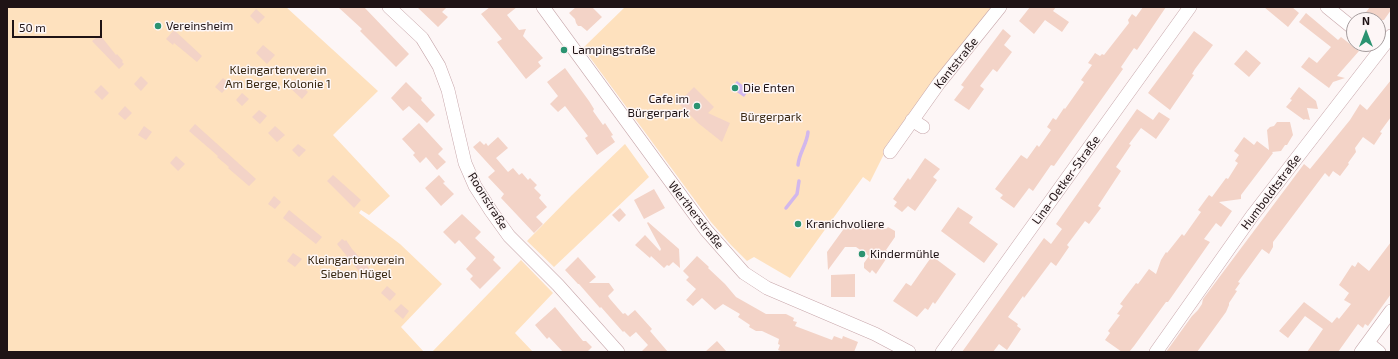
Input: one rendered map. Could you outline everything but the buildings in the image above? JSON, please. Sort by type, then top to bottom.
[{"type":"street","name":"Roonstraße","points":[[388,7],[422,38],[439,66],[448,90],[465,163],[475,186],[490,211],[509,236],[558,286],[618,352]]},
{"type":"street","name":"Wertherstraße","points":[[543,7],[706,230],[744,274],[767,288],[875,334],[909,352]]},
{"type":"street","name":"Kantstraße","points":[[890,152],[939,83],[1000,7]]},
{"type":"street","name":"Lina-Oetker-Straße","points":[[942,352],[1190,7]]},
{"type":"street","points":[[1328,7],[1346,22]]},
{"type":"street","name":"Humboldtstraße","points":[[1156,352],[1252,216],[1372,52]]},
{"type":"street","points":[[912,120],[923,127]]},
{"type":"street","points":[[1380,352],[1364,347],[1391,311]]},
{"type":"green space","points":[[7,7],[286,7],[378,91],[333,135],[390,196],[369,215],[361,210],[359,213],[400,244],[442,284],[401,327],[424,352],[7,352]]},
{"type":"green space","name":"Bürgerpark","points":[[625,7],[993,7],[938,75],[885,147],[887,148],[870,182],[863,177],[790,278],[754,257],[747,261],[731,245],[711,222],[583,48]]},
{"type":"green space","points":[[625,144],[649,177],[554,267],[527,241]]},
{"type":"green space","points":[[521,260],[553,293],[515,333],[533,352],[432,352]]},
{"type":"shaded area","points":[[737,81],[749,90],[744,97],[731,88]]},
{"type":"waterway","points":[[798,165],[808,132]]},
{"type":"waterway","points":[[786,208],[797,194],[799,181]]},
{"type":"place","name":"Vereinsheim","points":[[158,26]]},
{"type":"place","name":"Lampingstraße","points":[[564,50]]},
{"type":"place","name":"Die Enten","points":[[735,88]]},
{"type":"place","name":"Cafe im Bürgerpark","points":[[697,106]]},
{"type":"place","name":"Kranichvoliere","points":[[798,224]]},
{"type":"place","name":"Kindermühle","points":[[862,254]]},
{"type":"park label","name":"Kleingartenverein Am Berge, Kolonie 1","points":[[278,77]]},
{"type":"park label","name":"Kleingartenverein Sieben Hügel","points":[[356,267]]}]
